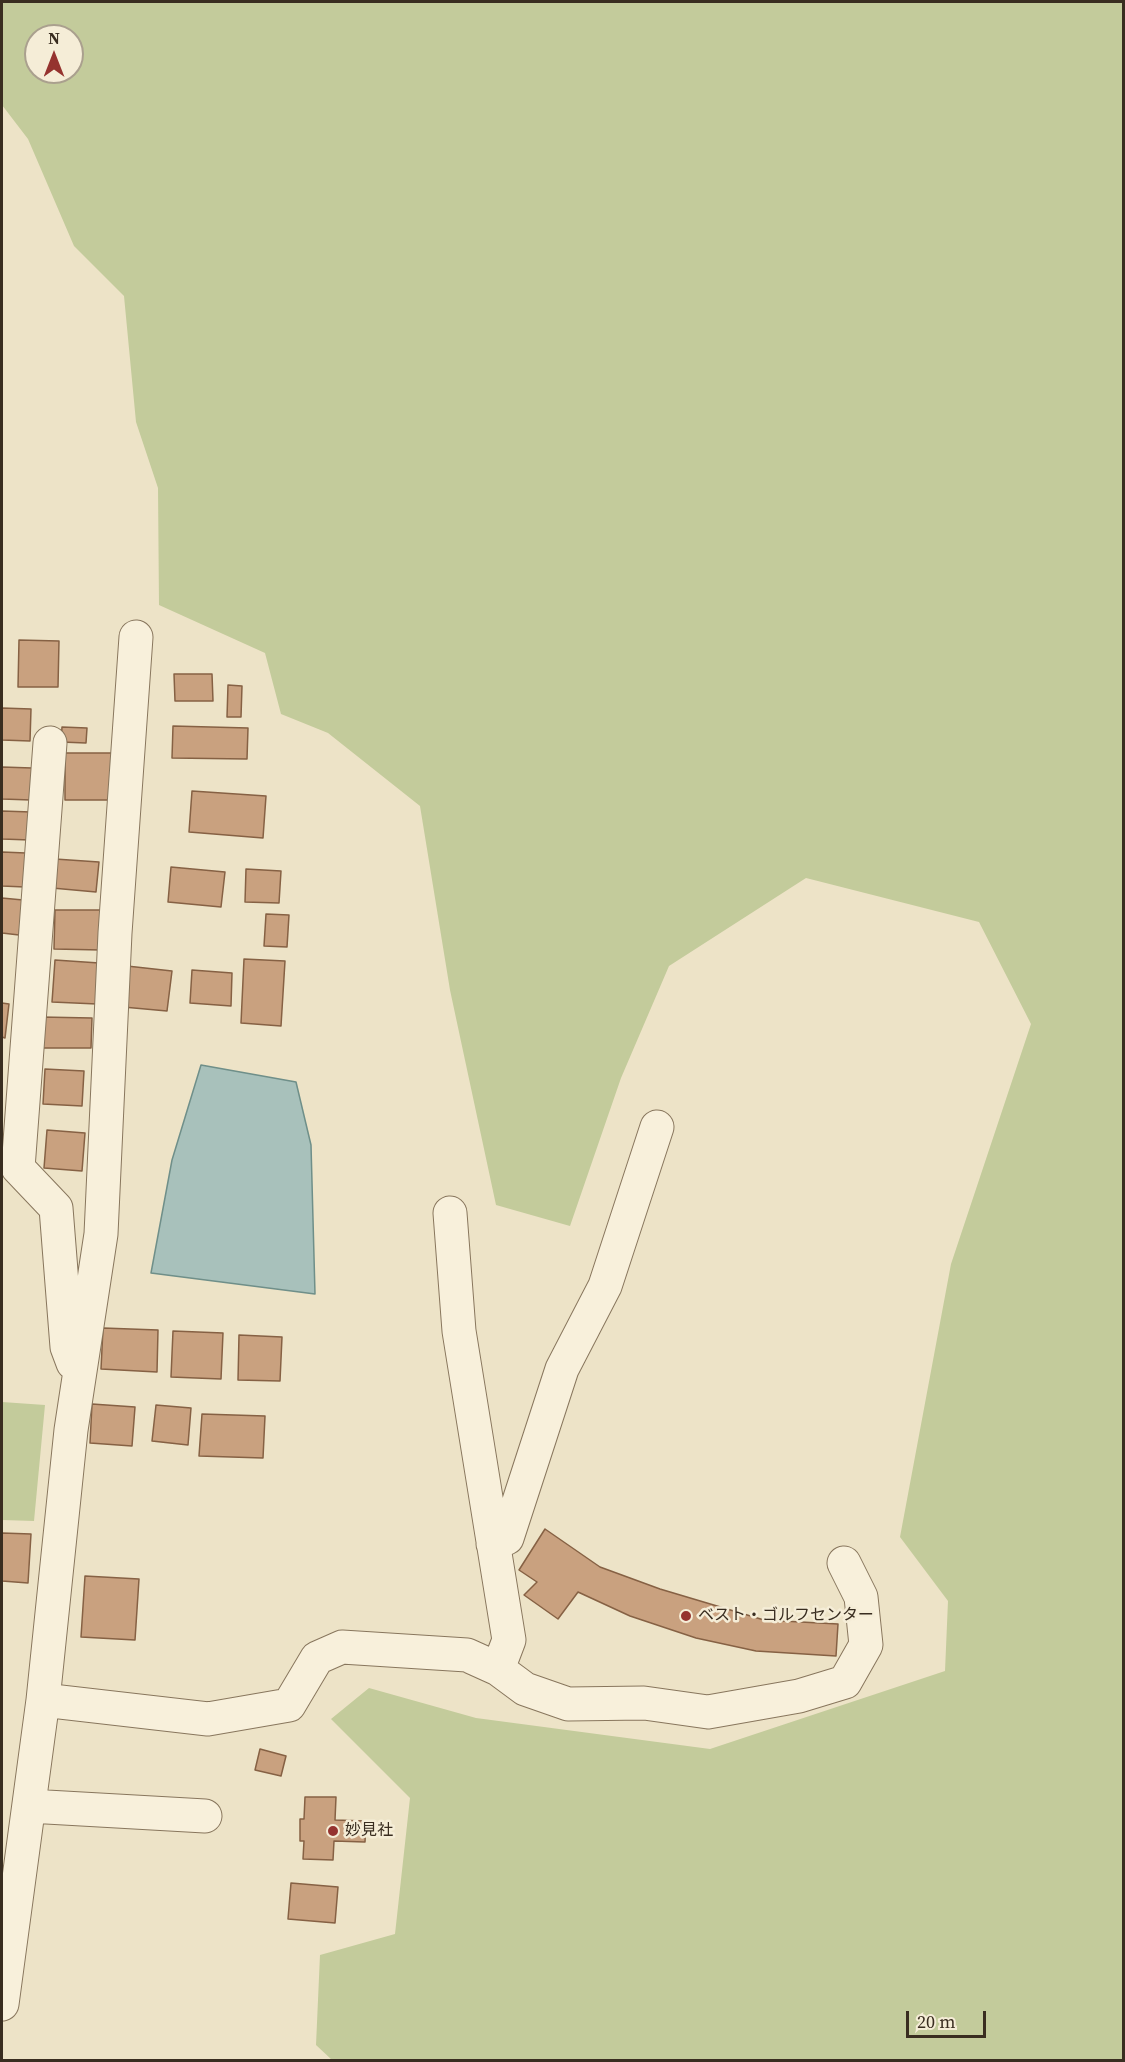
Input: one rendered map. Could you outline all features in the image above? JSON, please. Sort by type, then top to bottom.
[{"type":"street","points":[[2,2004],[43,1700],[71,1430],[100,1234],[115,933],[136,637]]},
{"type":"street","points":[[50,742],[18,1167],[56,1208],[67,1347],[79,1379]]},
{"type":"street","points":[[493,1544],[507,1538],[561,1369],[606,1286],[657,1127]]},
{"type":"street","points":[[450,1213],[459,1331],[509,1640],[498,1669]]},
{"type":"street","points":[[43,1700],[208,1719],[289,1705],[317,1658],[342,1647],[467,1655],[498,1669],[525,1689],[568,1704],[644,1703],[708,1712],[799,1696],[845,1682],[866,1644],[861,1597],[844,1563]]},
{"type":"street","points":[[29,1806],[205,1816]]},
{"type":"green space","points":[[2,2],[1123,2],[1123,2060],[332,2060],[316,2045],[320,1955],[395,1934],[410,1798],[331,1719],[369,1688],[476,1718],[710,1749],[945,1671],[948,1601],[900,1537],[951,1264],[1031,1024],[979,922],[806,878],[669,966],[621,1078],[570,1226],[496,1205],[450,990],[420,806],[328,733],[281,714],[265,653],[159,605],[158,488],[136,422],[124,296],[74,246],[28,139],[2,105]]},
{"type":"green space","points":[[2,1402],[45,1405],[34,1521],[2,1520]]},
{"type":"water","points":[[201,1065],[296,1082],[311,1145],[315,1294],[151,1273],[172,1160]]},
{"type":"building","points":[[19,640],[59,641],[58,687],[18,687]]},
{"type":"building","points":[[174,674],[212,674],[213,701],[175,701]]},
{"type":"building","points":[[228,685],[242,686],[241,717],[227,717]]},
{"type":"building","points":[[2,708],[31,709],[30,741],[2,740]]},
{"type":"building","points":[[173,726],[248,728],[247,759],[172,758]]},
{"type":"building","points":[[62,727],[87,728],[86,743],[61,742]]},
{"type":"building","points":[[65,753],[114,753],[114,800],[65,800]]},
{"type":"building","points":[[2,767],[32,768],[31,800],[2,799]]},
{"type":"building","points":[[192,791],[266,796],[263,838],[189,832]]},
{"type":"building","points":[[2,811],[31,812],[30,840],[2,839]]},
{"type":"building","points":[[2,852],[26,853],[25,887],[2,886]]},
{"type":"building","points":[[55,859],[99,862],[96,892],[52,888]]},
{"type":"building","points":[[171,867],[225,872],[221,907],[168,902]]},
{"type":"building","points":[[246,869],[281,871],[279,903],[245,902]]},
{"type":"building","points":[[2,898],[23,900],[19,935],[2,933]]},
{"type":"building","points":[[55,910],[101,910],[101,950],[54,949]]},
{"type":"building","points":[[266,914],[289,915],[287,947],[264,946]]},
{"type":"building","points":[[244,959],[285,961],[281,1026],[241,1023]]},
{"type":"building","points":[[55,960],[99,963],[97,1004],[52,1002]]},
{"type":"building","points":[[127,966],[172,971],[167,1011],[123,1007]]},
{"type":"building","points":[[192,970],[232,973],[231,1006],[190,1003]]},
{"type":"building","points":[[2,1003],[9,1004],[5,1038],[2,1037]]},
{"type":"building","points":[[41,1017],[92,1018],[91,1048],[40,1048]]},
{"type":"building","points":[[45,1069],[84,1071],[82,1106],[43,1104]]},
{"type":"building","points":[[47,1130],[85,1133],[82,1171],[44,1168]]},
{"type":"building","points":[[103,1328],[158,1330],[157,1372],[101,1369]]},
{"type":"building","points":[[173,1331],[223,1333],[221,1379],[171,1377]]},
{"type":"building","points":[[239,1335],[282,1337],[280,1381],[238,1380]]},
{"type":"building","points":[[92,1404],[135,1407],[132,1446],[90,1443]]},
{"type":"building","points":[[156,1405],[191,1408],[188,1445],[152,1441]]},
{"type":"building","points":[[202,1414],[265,1416],[263,1458],[199,1456]]},
{"type":"building","points":[[545,1529],[600,1567],[660,1589],[764,1620],[838,1624],[836,1656],[756,1651],[696,1638],[630,1616],[578,1592],[558,1619],[524,1595],[537,1582],[519,1570]]},
{"type":"building","points":[[2,1533],[31,1534],[28,1583],[2,1581]]},
{"type":"building","points":[[85,1576],[139,1579],[135,1640],[81,1637]]},
{"type":"building","points":[[260,1749],[286,1756],[281,1776],[255,1770]]},
{"type":"building","name":"妙見社","points":[[305,1797],[336,1797],[335,1820],[366,1821],[365,1842],[334,1841],[333,1860],[303,1859],[304,1841],[300,1841],[300,1819],[304,1819]]},
{"type":"building","points":[[291,1883],[338,1887],[335,1923],[288,1919]]},
{"type":"place","name":"ベスト・ゴルフセンター","points":[[686,1616]]},
{"type":"place","name":"妙見社","points":[[333,1831]]}]
